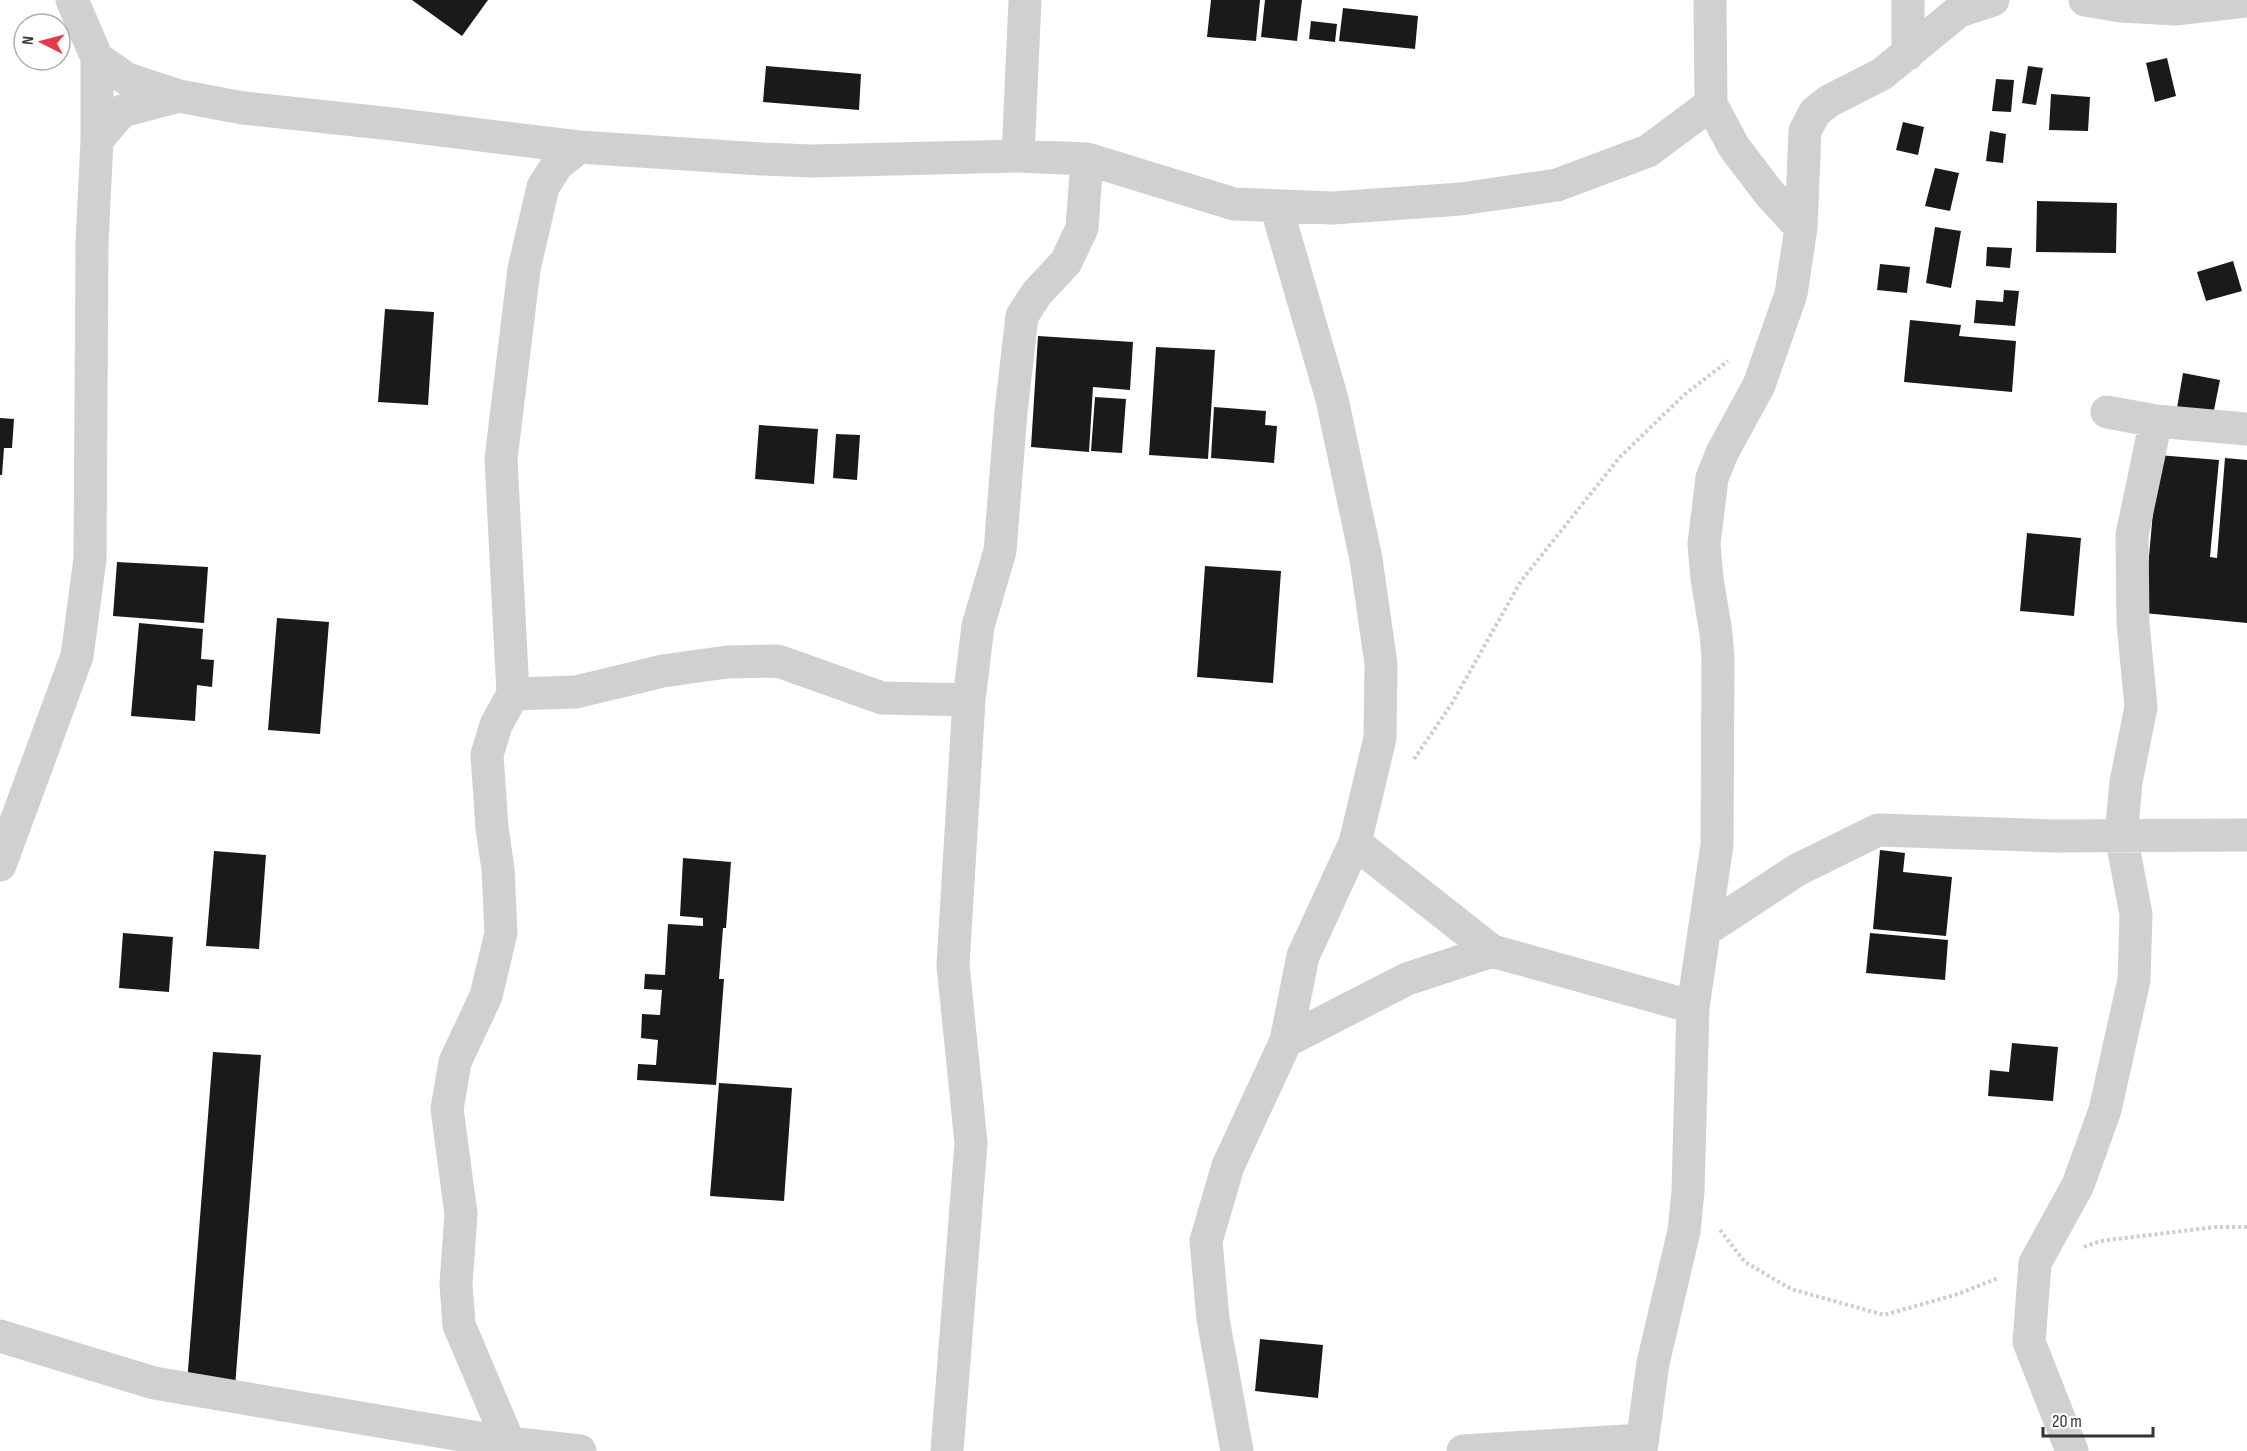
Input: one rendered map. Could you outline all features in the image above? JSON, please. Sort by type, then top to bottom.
[{"type":"street","points":[[0,865],[77,656],[90,559],[92,243],[97,140],[97,58],[72,0]]},
{"type":"street","points":[[1018,156],[1025,0]]},
{"type":"street","points":[[1710,0],[1711,104],[1734,147],[1769,193],[1801,228]]},
{"type":"street","points":[[1908,0],[1908,54]]},
{"type":"street","points":[[1463,1451],[1641,1445],[1653,1363],[1684,1231],[1688,1191],[1694,1007],[1717,844],[1718,670],[1716,633],[1705,556],[1707,508],[1712,478],[1722,453],[1760,385],[1791,294],[1801,228],[1805,131],[1815,112],[1829,101],[1882,74],[1959,11],[1993,0]]},
{"type":"street","points":[[2085,0],[2121,6],[2175,9],[2247,1]]},
{"type":"street","points":[[97,58],[127,79],[179,96],[243,108],[579,147],[811,161],[1018,156],[1087,159],[1234,204],[1333,208],[1449,199],[1557,185],[1648,151],[1711,104]]},
{"type":"street","points":[[97,140],[122,111],[179,96]]},
{"type":"street","points":[[507,1447],[459,1325],[456,1284],[461,1214],[447,1109],[455,1062],[486,996],[501,933],[498,869],[492,828],[487,755],[496,725],[513,694],[501,459],[524,269],[543,187],[557,165],[579,147]]},
{"type":"street","points":[[947,1451],[971,1143],[953,965],[969,700],[978,626],[1000,551],[1011,412],[1022,316],[1037,293],[1066,261],[1082,228],[1087,159]]},
{"type":"street","points":[[1237,1451],[1213,1318],[1206,1241],[1228,1166],[1286,1041],[1303,956],[1355,843],[1380,738],[1381,664],[1366,559],[1332,399],[1276,206]]},
{"type":"street","points":[[2107,412],[2156,421],[2247,429]]},
{"type":"street","points":[[2072,1451],[2029,1342],[2036,1263],[2078,1185],[2105,1110],[2134,980],[2136,914],[2121,836],[2126,782],[2141,707],[2133,623],[2132,535],[2156,421]]},
{"type":"street","points":[[513,694],[576,692],[663,671],[727,662],[778,661],[882,698],[969,700]]},
{"type":"street","points":[[1704,931],[1797,870],[1878,830],[2056,836],[2247,835]]},
{"type":"street","points":[[1355,843],[1492,951],[1694,1007]]},
{"type":"street","points":[[1286,1041],[1407,979],[1492,951]]},
{"type":"street","points":[[0,1336],[154,1383],[507,1447],[580,1451]]},
{"type":"path","points":[[1413,760],[1451,705],[1521,581],[1620,457],[1684,395],[1737,354]]},
{"type":"path","points":[[1688,1191],[1745,1262],[1791,1289],[1884,1314],[1958,1294],[2100,1241],[2216,1227],[2247,1227]]},
{"type":"building","points":[[412,0],[488,0],[462,36]]},
{"type":"building","points":[[1211,0],[1260,0],[1256,41],[1207,37]]},
{"type":"building","points":[[1265,0],[1302,0],[1297,41],[1261,37]]},
{"type":"building","points":[[1343,8],[1418,16],[1415,49],[1339,41]]},
{"type":"building","points":[[1311,21],[1337,24],[1335,42],[1309,39]]},
{"type":"building","points":[[2167,58],[2176,96],[2155,102],[2146,63]]},
{"type":"building","points":[[766,66],[861,74],[859,110],[763,102]]},
{"type":"building","points":[[2028,66],[2043,68],[2036,105],[2022,103]]},
{"type":"building","points":[[1996,79],[2014,80],[2011,112],[1992,111]]},
{"type":"building","points":[[2051,94],[2090,97],[2088,131],[2049,130]]},
{"type":"building","points":[[1903,122],[1924,127],[1918,155],[1896,150]]},
{"type":"building","points":[[1990,131],[2006,134],[2003,163],[1986,161]]},
{"type":"building","points":[[1935,168],[1959,173],[1950,211],[1925,206]]},
{"type":"building","points":[[2037,201],[2117,203],[2116,253],[2036,252]]},
{"type":"building","points":[[1935,227],[1961,231],[1951,288],[1926,283]]},
{"type":"building","points":[[1987,247],[2012,248],[2010,268],[1986,266]]},
{"type":"building","points":[[2233,261],[2242,291],[2206,301],[2197,272]]},
{"type":"building","points":[[1880,264],[1910,267],[1907,293],[1877,290]]},
{"type":"building","points":[[2004,290],[2019,291],[2015,326],[1974,323],[1976,300],[2003,302]]},
{"type":"building","points":[[385,309],[434,312],[428,405],[378,402]]},
{"type":"building","points":[[1910,320],[1961,325],[1959,336],[2016,341],[2012,392],[1904,382]]},
{"type":"building","points":[[1038,336],[1133,342],[1130,390],[1093,387],[1089,452],[1031,447]]},
{"type":"building","points":[[1156,347],[1215,350],[1208,459],[1149,455]]},
{"type":"building","points":[[2183,373],[2220,380],[2213,415],[2177,408]]},
{"type":"building","points":[[1095,397],[1126,399],[1122,453],[1091,451]]},
{"type":"building","points":[[1214,407],[1266,411],[1265,425],[1277,426],[1274,463],[1211,458]]},
{"type":"building","points":[[0,418],[14,419],[12,448],[4,448],[2,475],[0,475]]},
{"type":"building","points":[[759,425],[818,429],[814,484],[755,479]]},
{"type":"building","points":[[836,434],[860,435],[857,480],[833,478]]},
{"type":"building","points":[[2158,455],[2219,460],[2210,557],[2217,558],[2225,458],[2247,460],[2247,623],[2144,613]]},
{"type":"building","points":[[2027,533],[2081,538],[2074,616],[2020,611]]},
{"type":"building","points":[[117,562],[208,567],[204,623],[113,616]]},
{"type":"building","points":[[1205,566],[1281,571],[1273,683],[1197,677]]},
{"type":"building","points":[[277,618],[329,622],[320,734],[268,730]]},
{"type":"building","points":[[139,623],[203,629],[201,659],[214,660],[212,687],[197,685],[195,721],[131,716]]},
{"type":"building","points":[[1880,850],[1905,853],[1903,872],[1952,877],[1946,936],[1873,929]]},
{"type":"building","points":[[214,851],[266,855],[259,949],[206,946]]},
{"type":"building","points":[[683,858],[731,862],[719,979],[724,979],[716,1085],[637,1080],[638,1064],[656,1065],[658,1040],[641,1038],[642,1014],[660,1015],[662,990],[644,989],[645,974],[665,975],[668,924],[703,926],[703,918],[680,916]]},
{"type":"building","points":[[123,933],[173,937],[169,992],[119,988]]},
{"type":"building","points":[[1870,933],[1948,940],[1945,980],[1866,973]]},
{"type":"building","points":[[2012,1043],[2058,1047],[2053,1101],[1988,1096],[1990,1070],[2009,1072]]},
{"type":"building","points":[[213,1052],[261,1055],[235,1387],[187,1383]]},
{"type":"building","points":[[719,1083],[792,1088],[784,1201],[710,1196]]},
{"type":"building","points":[[1260,1339],[1323,1345],[1318,1398],[1255,1391]]}]
